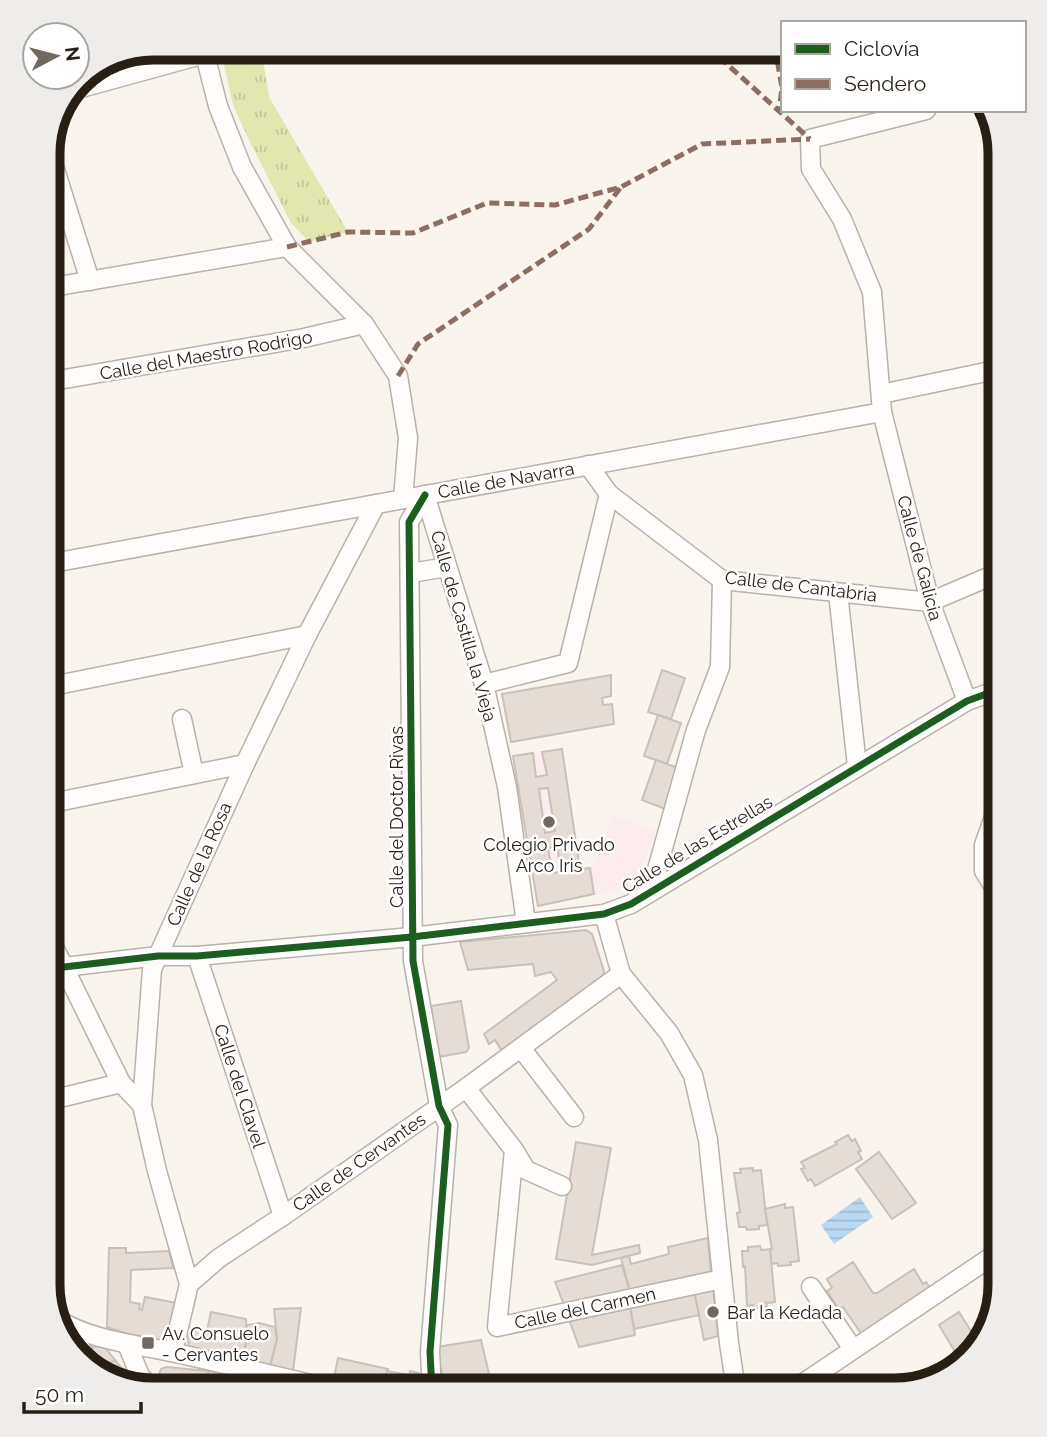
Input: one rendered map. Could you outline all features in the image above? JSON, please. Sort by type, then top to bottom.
[{"type":"street","points":[[91,85],[172,60]]},
{"type":"street","points":[[206,60],[218,106],[242,167],[287,247],[365,324],[398,376],[408,438],[402,499]]},
{"type":"street","name":"Calle de Galicia","points":[[918,112],[810,139],[811,169],[842,219],[872,292],[882,403],[930,602],[967,701]]},
{"type":"street","points":[[60,188],[90,281]]},
{"type":"street","points":[[60,286],[287,247]]},
{"type":"street","name":"Calle del Maestro Rodrigo","points":[[60,380],[304,338],[365,324]]},
{"type":"street","name":"Calle de Navarra","points":[[60,562],[588,466],[882,403],[988,372]]},
{"type":"street","name":"Calle de Cantabria","points":[[588,466],[609,494],[722,580],[930,602]]},
{"type":"street","points":[[484,684],[568,663],[609,494]]},
{"type":"street","name":"Calle de Castilla la Vieja","points":[[425,495],[484,684],[506,788],[526,923]]},
{"type":"street","name":"Calle del Doctor Rivas","points":[[425,495],[409,522],[412,937],[413,961],[439,1106],[448,1125],[430,1352],[431,1377]]},
{"type":"street","name":"Calle de la Rosa","points":[[142,1105],[152,969],[307,635],[376,504]]},
{"type":"street","points":[[411,573],[447,568]]},
{"type":"street","points":[[930,602],[988,577]]},
{"type":"street","points":[[651,891],[696,730],[720,667],[722,580]]},
{"type":"street","points":[[838,593],[857,766]]},
{"type":"street","points":[[60,683],[307,635]]},
{"type":"street","name":"Calle de las Estrellas","points":[[60,968],[158,956],[197,956],[412,937],[604,914],[631,904],[967,701],[988,693]]},
{"type":"street","points":[[182,719],[194,774]]},
{"type":"street","points":[[60,801],[245,764]]},
{"type":"street","points":[[988,834],[984,845],[984,871],[988,878]]},
{"type":"street","points":[[604,914],[621,974],[669,1033],[694,1075],[708,1140],[734,1378]]},
{"type":"street","name":"Calle del Clavel","points":[[197,956],[283,1216]]},
{"type":"street","name":"Calle de Cervantes","points":[[189,1284],[219,1258],[466,1088],[621,974]]},
{"type":"street","points":[[60,975],[121,1083],[142,1105],[157,1171],[189,1284],[173,1352]]},
{"type":"street","points":[[521,1048],[574,1117]]},
{"type":"street","points":[[60,1098],[121,1083]]},
{"type":"street","points":[[466,1088],[514,1150],[526,1170],[562,1186]]},
{"type":"street","name":"Calle del Carmen","points":[[514,1150],[497,1327],[722,1279]]},
{"type":"street","points":[[811,1378],[988,1259]]},
{"type":"street","points":[[811,1287],[853,1349]]},
{"type":"street","points":[[70,1327],[127,1344],[280,1377]]},
{"type":"street","points":[[127,1344],[141,1377]]},
{"type":"shaded area","name":"Colegio Privado Arco Iris","points":[[562,749],[580,869],[593,867],[614,815],[656,830],[635,886],[538,906],[513,756]]},
{"type":"green space","points":[[223,60],[263,60],[269,97],[348,232],[309,242],[291,223],[233,105]]},
{"type":"water","points":[[860,1197],[873,1217],[834,1244],[821,1225]]},
{"type":"building","points":[[662,670],[685,678],[671,719],[648,712]]},
{"type":"building","points":[[611,675],[611,696],[602,698],[603,705],[612,704],[614,724],[511,742],[502,694]]},
{"type":"building","points":[[658,715],[681,723],[667,764],[644,756]]},
{"type":"building","name":"Colegio Privado Arco Iris","points":[[562,749],[580,869],[590,868],[594,894],[538,906],[513,756],[533,753],[536,777],[547,775],[542,752]],"holes":[[[548,788],[555,831],[545,833],[539,789]],[[557,846],[561,872],[552,873],[548,848]]]},
{"type":"building","points":[[656,760],[678,768],[665,809],[642,800]]},
{"type":"building","points":[[586,930],[592,934],[604,971],[602,982],[503,1053],[495,1040],[489,1044],[484,1034],[557,980],[551,972],[535,976],[533,964],[468,970],[460,942]]},
{"type":"building","points":[[461,1001],[469,1048],[466,1052],[438,1057],[431,1006]]},
{"type":"building","points":[[848,1135],[852,1141],[855,1139],[862,1159],[815,1186],[811,1179],[808,1181],[801,1169],[805,1168],[801,1162],[837,1144],[835,1142]]},
{"type":"building","points":[[576,1142],[611,1148],[592,1255],[639,1245],[640,1253],[592,1265],[556,1259]]},
{"type":"building","points":[[879,1152],[916,1203],[892,1219],[856,1169]]},
{"type":"building","points":[[753,1168],[753,1171],[761,1170],[767,1225],[747,1230],[746,1227],[739,1227],[737,1213],[740,1212],[734,1173],[741,1173],[740,1169]]},
{"type":"building","points":[[785,1204],[785,1208],[793,1207],[799,1261],[778,1266],[778,1263],[771,1264],[772,1249],[765,1209]]},
{"type":"building","points":[[708,1238],[711,1274],[630,1292],[621,1258],[629,1256],[631,1264],[669,1254],[668,1247]]},
{"type":"building","points":[[760,1246],[761,1250],[770,1249],[775,1302],[766,1303],[767,1307],[754,1309],[753,1305],[747,1306],[742,1251],[748,1251],[748,1247]]},
{"type":"building","points":[[109,1248],[126,1248],[126,1253],[169,1251],[173,1268],[131,1270],[130,1302],[140,1304],[139,1309],[142,1310],[145,1297],[177,1303],[166,1342],[107,1327]]},
{"type":"building","points":[[853,1262],[873,1293],[914,1269],[923,1284],[926,1282],[931,1289],[862,1335],[843,1307],[839,1310],[827,1291],[832,1288],[827,1279]]},
{"type":"building","points":[[622,1265],[630,1292],[565,1307],[555,1282]]},
{"type":"building","points":[[713,1288],[718,1336],[704,1340],[694,1292]]},
{"type":"building","points":[[694,1292],[699,1315],[634,1329],[630,1307]]},
{"type":"building","points":[[630,1307],[635,1335],[579,1347],[569,1319]]},
{"type":"building","points":[[301,1308],[293,1371],[270,1366],[277,1339],[274,1309]]},
{"type":"building","points":[[211,1312],[246,1319],[247,1339],[242,1360],[189,1347],[187,1327],[207,1331]]},
{"type":"building","points":[[959,1312],[973,1334],[956,1354],[939,1325]]},
{"type":"building","points":[[259,1323],[275,1327],[277,1339],[270,1366],[242,1360],[247,1325]]},
{"type":"building","points":[[481,1340],[489,1374],[480,1377],[443,1377],[436,1347]]},
{"type":"building","points":[[103,1345],[115,1360],[107,1365],[95,1357],[90,1348]]},
{"type":"building","points":[[338,1358],[388,1369],[386,1377],[334,1377]]},
{"type":"building","points":[[115,1360],[124,1371],[121,1373],[107,1365]]},
{"type":"building","points":[[166,1367],[208,1371],[209,1377],[158,1377],[161,1369]]},
{"type":"building","points":[[208,1371],[221,1373],[222,1377],[209,1377]]},
{"type":"building","points":[[387,1371],[409,1375],[410,1371],[419,1373],[419,1377],[386,1377]]},
{"type":"building","points":[[221,1373],[238,1377],[238,1377],[222,1377]]},
{"type":"marked path","points":[[722,60],[810,139]]},
{"type":"marked path","points":[[777,60],[781,82]]},
{"type":"marked path","points":[[779,112],[781,96]]},
{"type":"marked path","points":[[287,247],[348,232],[413,233],[487,203],[555,205],[621,187],[702,144],[810,139]]},
{"type":"marked path","points":[[398,376],[418,344],[589,229],[621,187]]},
{"type":"cycle path","points":[[425,495],[409,522],[413,961],[439,1106],[448,1125],[430,1352],[431,1377]]},
{"type":"cycle path","points":[[60,967],[158,956],[197,956],[412,937],[604,914],[631,904],[967,701],[988,693]]},
{"type":"place","name":"Colegio Privado Arco Iris","points":[[549,822]]},
{"type":"place","name":"Bar la Kedada","points":[[713,1312]]},
{"type":"place","name":"Av. Consuelo - Cervantes","points":[[148,1343]]}]
